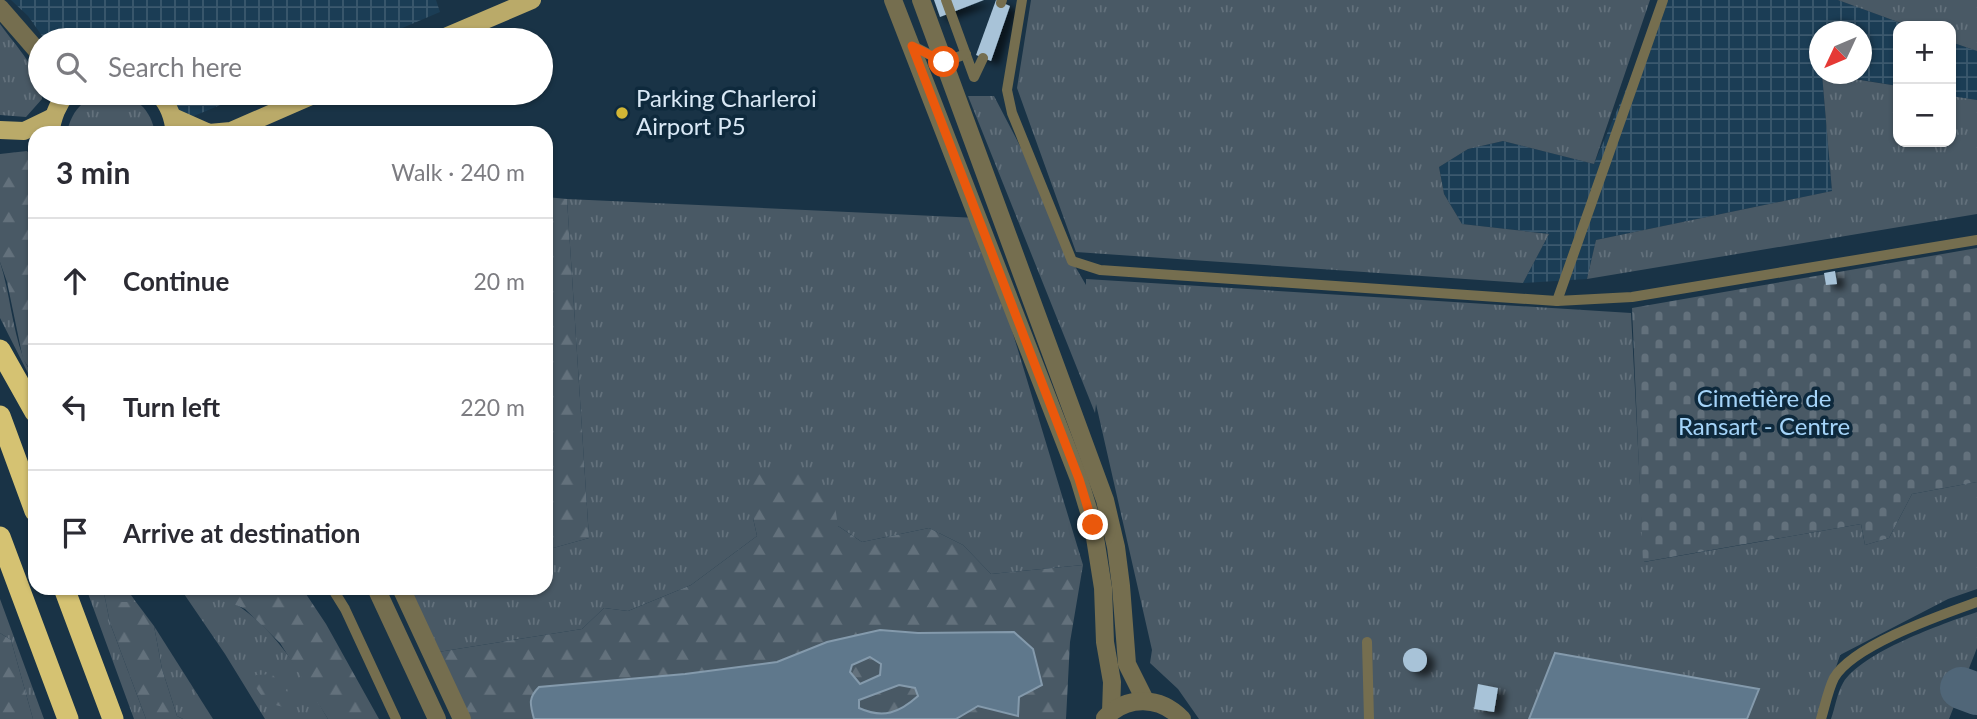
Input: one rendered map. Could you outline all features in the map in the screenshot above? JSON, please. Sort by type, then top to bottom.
[{"type":"highway","points":[[0,350],[28,400]]},
{"type":"highway","points":[[0,416],[28,492]]},
{"type":"highway","points":[[0,537],[68,719]]},
{"type":"highway","points":[[67,595],[113,719]]},
{"type":"main road","points":[[466,28],[532,0]]},
{"type":"main road","points":[[167,105],[174,125]]},
{"type":"main road","points":[[242,126],[291,105]]},
{"type":"main road","points":[[28,126],[58,107]]},
{"type":"street","points":[[893,0],[1083,490],[1093,525],[1103,588],[1105,642],[1112,682],[1108,716]]},
{"type":"street","points":[[921,0],[1105,500],[1116,547],[1127,664],[1145,701]]},
{"type":"street","points":[[0,8],[28,40]]},
{"type":"street","points":[[379,595],[437,719]]},
{"type":"street","points":[[404,595],[462,719]]},
{"type":"street","points":[[1108,716],[1121,705],[1145,701],[1170,708],[1182,719]]},
{"type":"lane","points":[[946,0],[974,77],[983,58]]},
{"type":"lane","points":[[1022,0],[1007,90],[1012,113],[1072,261],[1100,270],[1557,301],[1632,297],[1977,240]]},
{"type":"lane","points":[[1557,301],[1663,0]]},
{"type":"lane","points":[[912,46],[944,62],[966,54]]},
{"type":"lane","points":[[337,595],[396,719]]},
{"type":"lane","points":[[1821,719],[1834,678],[1848,662],[1870,648],[1933,618],[1977,603]]},
{"type":"lane","points":[[1367,642],[1368,719]]},
{"type":"shaded area","points":[[11,0],[436,0],[440,12],[402,28],[36,28]]},
{"type":"shaded area","points":[[1664,0],[1838,0],[1895,21],[1893,21],[1893,85],[1872,82],[1872,21],[1809,21],[1809,84],[1823,84],[1832,191],[1596,240],[1587,279],[1523,283],[1549,234],[1462,224],[1444,194],[1439,167],[1468,149],[1503,141],[1594,164]]},
{"type":"shaded area","points":[[1956,44],[1977,51],[1977,100],[1956,97]]},
{"type":"shaded area","points":[[172,105],[220,105],[182,121]]},
{"type":"shaded area","points":[[880,630],[918,633],[1014,632],[1033,649],[1042,685],[1019,697],[1018,716],[978,706],[956,719],[534,719],[532,698],[539,687],[685,674],[777,662],[827,642]],"holes":[[[870,657],[881,664],[880,675],[860,684],[850,672],[852,665]],[[899,685],[915,688],[918,696],[904,707],[883,714],[859,708],[859,700]]]},
{"type":"shaded area","points":[[1555,653],[1759,689],[1747,719],[1529,719]]},
{"type":"green space","points":[[1031,0],[1650,0],[1594,164],[1503,141],[1468,149],[1439,167],[1444,194],[1462,224],[1549,234],[1523,283],[1076,252],[1017,88]]},
{"type":"green space","points":[[1838,0],[1977,0],[1977,51],[1956,44],[1956,21],[1895,21]]},
{"type":"green space","points":[[0,24],[28,61],[28,105],[37,105],[26,117],[0,115]]},
{"type":"green space","points":[[1872,82],[1893,85],[1893,147],[1956,147],[1956,97],[1977,100],[1977,214],[1587,279],[1596,240],[1832,191],[1823,84],[1872,84]]},
{"type":"green space","points":[[968,96],[994,96],[1044,192],[1072,261],[1086,285],[1086,279],[1631,313],[1644,562],[1861,524],[1865,545],[1889,538],[1912,494],[1977,482],[1977,589],[1948,599],[1840,655],[1819,719],[1199,719],[1178,689],[1150,663],[1152,650],[1096,404],[1095,413]]},
{"type":"green space","points":[[81,105],[141,105],[153,126],[69,126]]},
{"type":"green space","points":[[28,152],[28,366],[23,359],[7,282],[0,262],[0,154]]},
{"type":"green space","points":[[553,198],[567,199],[589,538],[553,548]]},
{"type":"green space","points":[[567,199],[978,218],[1083,565],[991,574],[963,545],[929,528],[862,542],[838,526],[753,518],[757,536],[691,585],[628,611],[604,608],[582,629],[432,653],[404,595],[553,595],[553,548],[589,538]]},
{"type":"green space","name":"Cimetière de Ransart - Centre","points":[[1977,248],[1977,482],[1912,494],[1889,538],[1865,545],[1861,524],[1643,562],[1632,308]]},
{"type":"green space","points":[[0,262],[28,373],[0,318]]},
{"type":"green space","points":[[751,468],[805,475],[833,493],[838,526],[862,542],[929,528],[963,545],[991,574],[1083,565],[1070,642],[1066,719],[462,719],[432,653],[582,629],[604,608],[628,611],[691,585],[757,536],[753,518]]},
{"type":"green space","points":[[89,595],[104,595],[110,623],[146,719],[134,719]]},
{"type":"green space","points":[[104,595],[114,595],[117,602],[136,602],[154,626],[162,669],[177,716],[183,719],[146,719],[110,623]]},
{"type":"green space","points":[[114,595],[131,595],[136,602],[116,602]]},
{"type":"green space","points":[[185,595],[215,595],[250,615],[269,632],[286,653],[328,719],[265,719]]},
{"type":"green space","points":[[213,595],[307,595],[379,719],[328,719],[280,643],[245,609]]},
{"type":"green space","points":[[0,599],[44,719],[33,719],[11,640],[0,633]]},
{"type":"green space","points":[[1977,612],[1977,648],[1949,719],[1831,719],[1843,683],[1867,661],[1904,640]]},
{"type":"green space","points":[[154,626],[213,719],[183,719],[177,716],[162,669]]},
{"type":"green space","points":[[0,633],[11,640],[33,719],[0,719]]},
{"type":"green space","points":[[272,674],[294,700],[289,708],[267,700],[253,681],[256,675]]},
{"type":"building","points":[[934,0],[984,0],[940,17]]},
{"type":"building","points":[[996,0],[1010,6],[991,61],[976,55]]},
{"type":"building","points":[[1835,271],[1837,284],[1826,285],[1824,273]]},
{"type":"building","points":[[1410,648],[1420,648],[1427,655],[1427,665],[1420,672],[1410,672],[1403,665],[1403,655]]},
{"type":"building","points":[[1478,684],[1498,688],[1494,712],[1474,709]]},
{"type":"taxiway","points":[[1961,688],[1977,694]]},
{"type":"place","name":"Parking Charleroi Airport P5","points":[[622,113]]},
{"type":"route","points":[[944,62],[912,46],[1079,479],[1093,525]]}]
